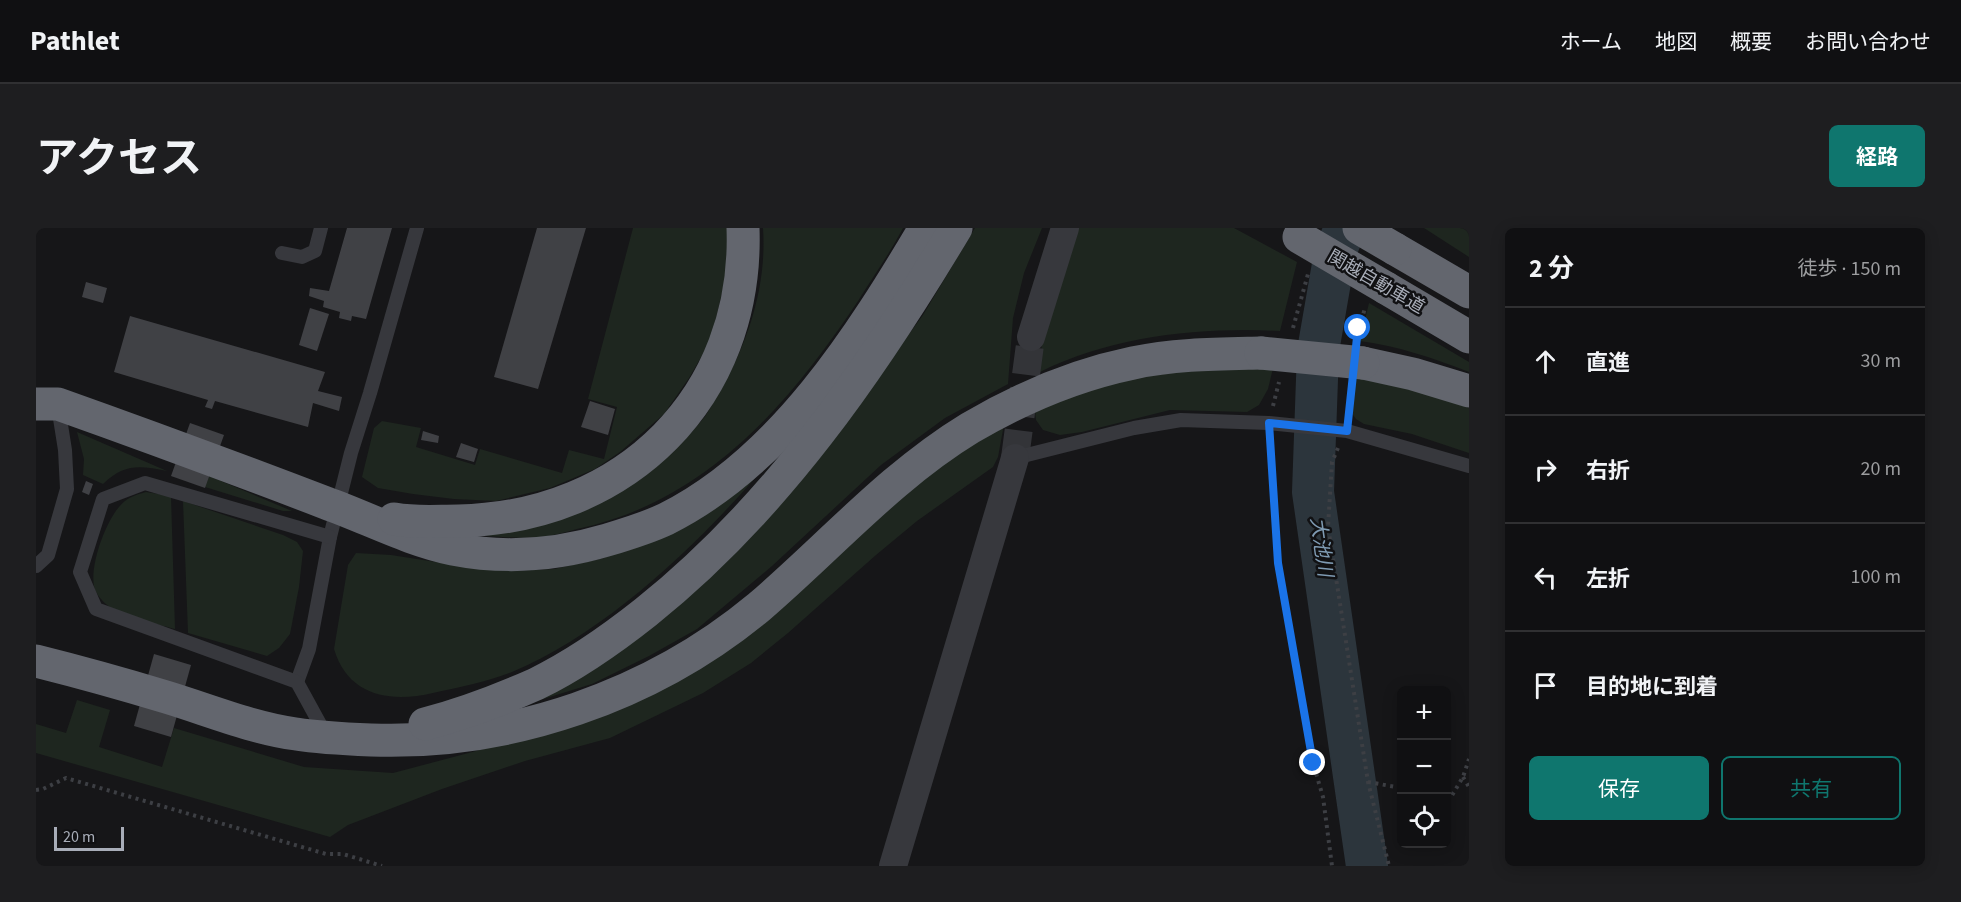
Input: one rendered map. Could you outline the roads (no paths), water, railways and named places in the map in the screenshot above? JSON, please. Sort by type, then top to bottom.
[{"type":"highway","points":[[333,522],[506,518],[572,500],[631,467],[681,419],[702,391],[719,360],[731,327],[740,291],[744,255],[742,228]]},
{"type":"highway","points":[[43,399],[333,522],[391,529],[452,549],[484,554],[518,555],[591,545],[664,520],[727,481],[759,453],[792,419],[857,336],[925,228]]},
{"type":"highway","points":[[328,738],[392,732],[422,725],[464,712],[537,683],[578,661],[621,632],[674,590],[767,496],[853,389],[894,329],[956,228]]},
{"type":"highway","points":[[1359,228],[1469,292]]},
{"type":"highway","name":"関越自動車道","points":[[1290,233],[1376,297],[1469,337]]},
{"type":"highway","points":[[36,649],[50,664],[294,734],[372,740],[446,737],[525,724],[591,704],[650,678],[710,645],[757,608],[867,507],[917,466],[970,429],[1017,403],[1079,377],[1135,362],[1199,354],[1261,353],[1357,363],[1413,374],[1469,391]]},
{"type":"street","points":[[1031,337],[1065,228]]},
{"type":"street","points":[[893,866],[1015,458]]},
{"type":"lane","points":[[282,253],[302,257],[315,251],[321,228]]},
{"type":"lane","points":[[297,682],[309,649],[333,522],[351,453],[417,228]]},
{"type":"lane","points":[[36,566],[48,555],[67,489],[65,450],[43,399]]},
{"type":"lane","points":[[1015,458],[1134,428],[1181,420],[1269,423],[1347,431],[1469,466]]},
{"type":"lane","points":[[328,738],[297,682],[96,609],[80,572],[103,499],[146,483],[333,522]]},
{"type":"waterway","name":"大池川","points":[[1345,228],[1335,253],[1318,351],[1313,492],[1367,866]]},
{"type":"tunnel","points":[[1015,458],[1031,337]]}]
